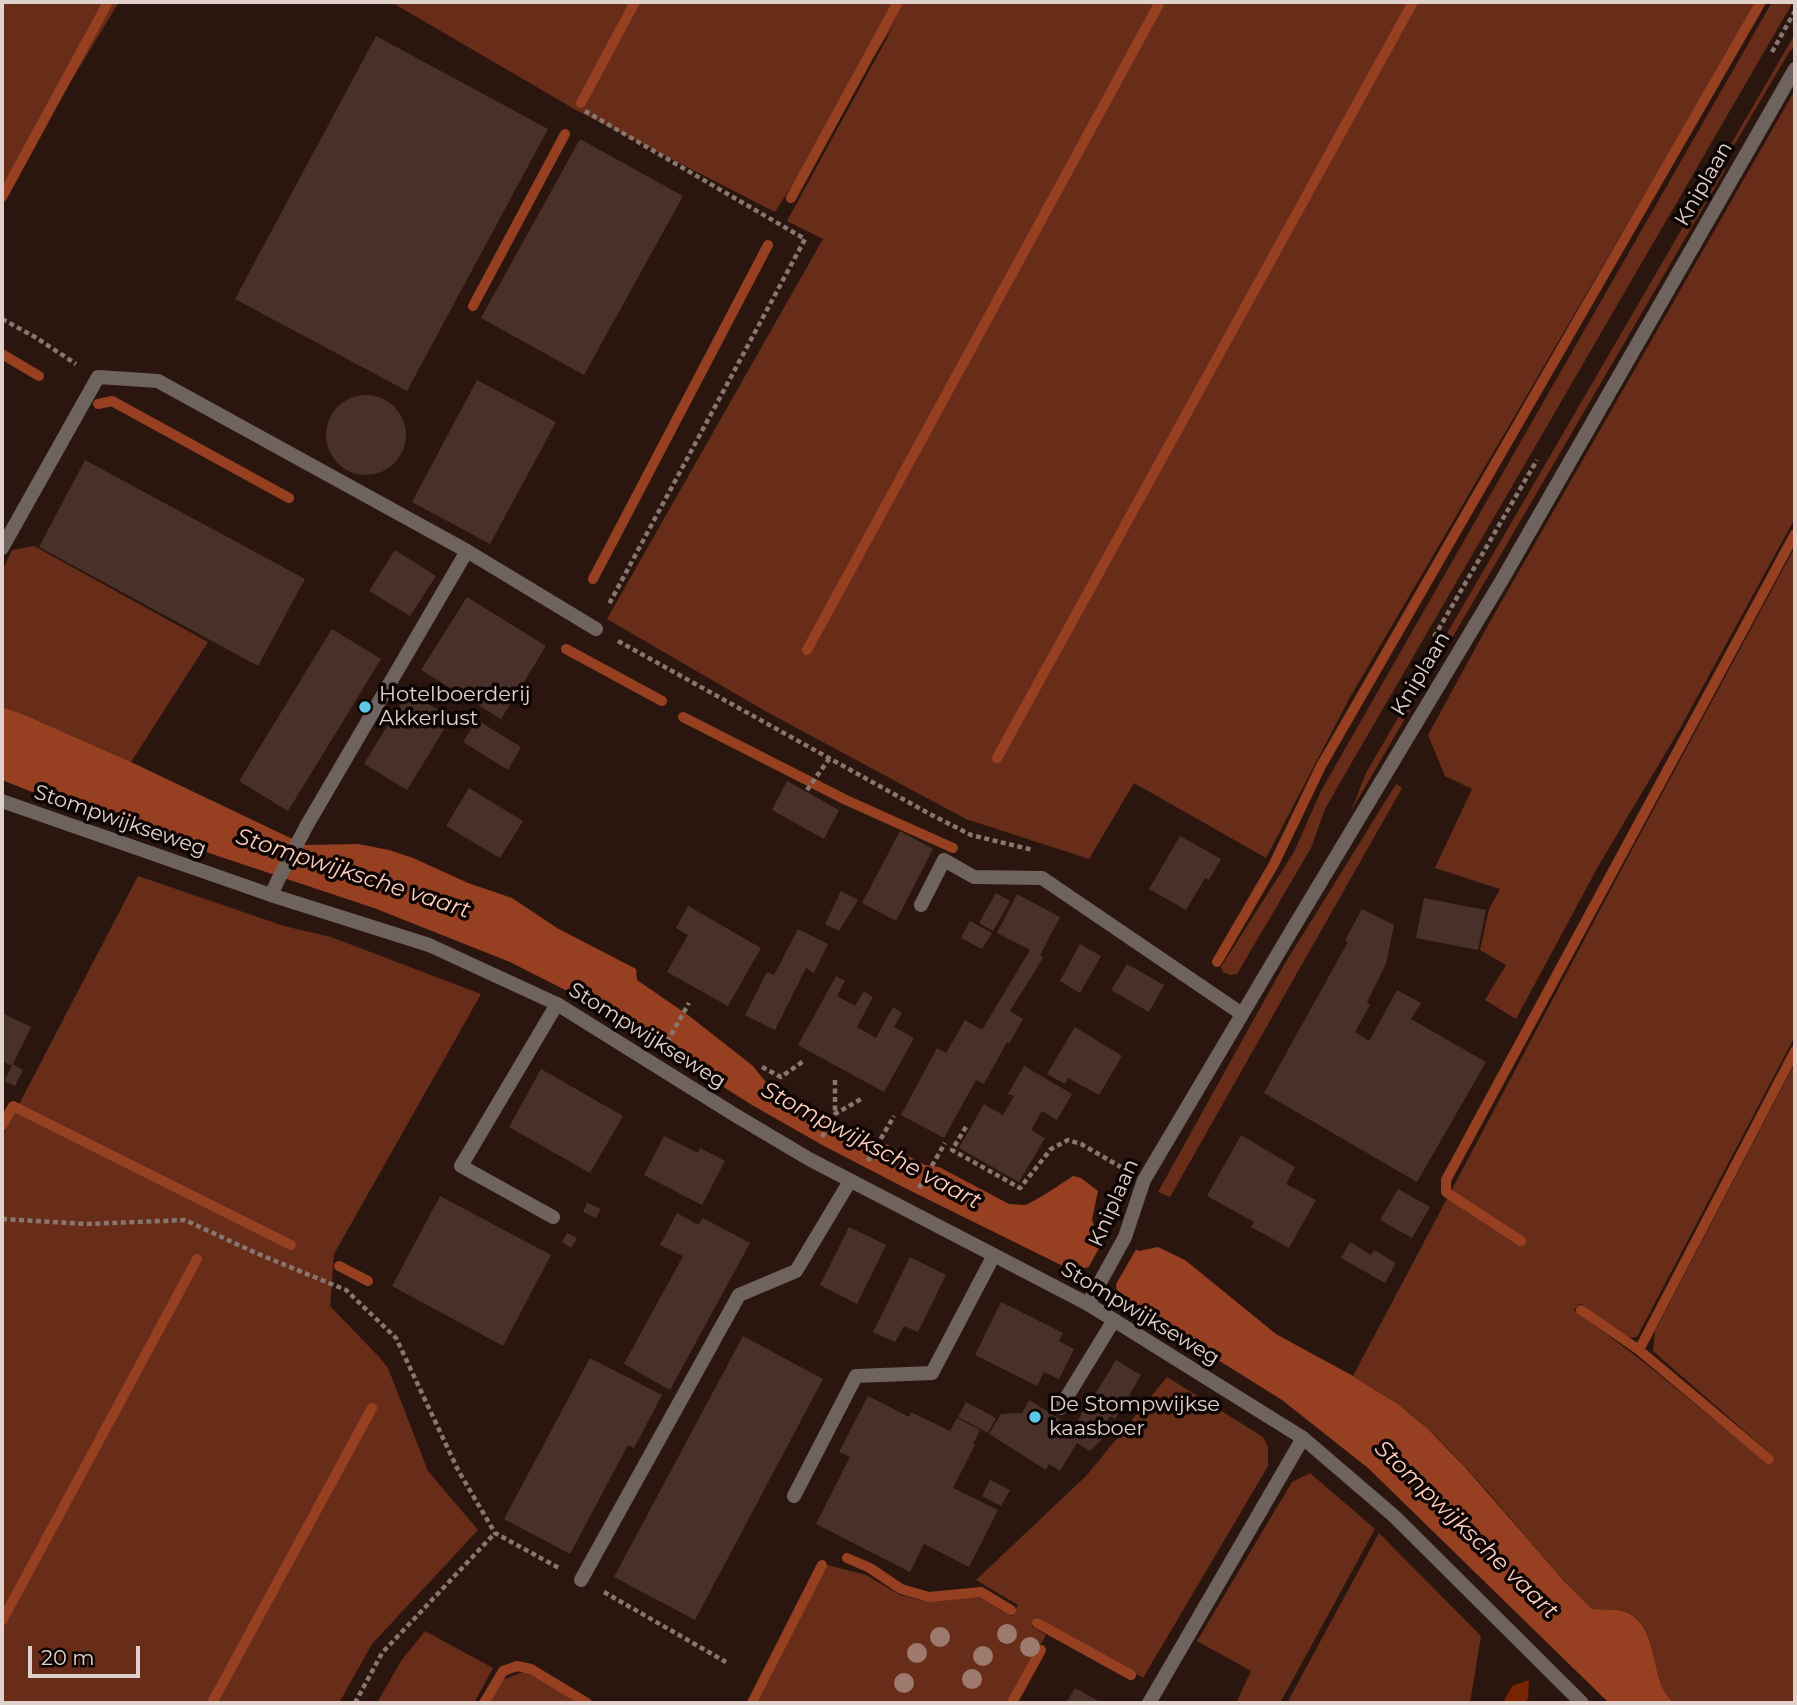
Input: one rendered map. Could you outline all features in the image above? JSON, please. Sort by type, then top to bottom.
[{"type":"street","name":"Kniplaan","points":[[1088,1304],[1125,1237],[1144,1180],[1502,580],[1795,69]]},
{"type":"street","points":[[2,548],[98,377],[158,381],[467,551],[596,629]]},
{"type":"street","points":[[271,895],[307,825],[467,551]]},
{"type":"street","name":"Stompwijkseweg","points":[[2,801],[271,895],[429,945],[557,1004],[809,1159],[1088,1304],[1303,1438],[1394,1516],[1582,1703]]},
{"type":"street","points":[[921,905],[944,860],[974,877],[1042,878],[1242,1014]]},
{"type":"street","points":[[553,1217],[461,1166],[557,1004]]},
{"type":"street","points":[[581,1580],[739,1295],[796,1271],[850,1181]]},
{"type":"street","points":[[794,1496],[856,1376],[932,1373],[994,1255]]},
{"type":"street","points":[[1060,1408],[1115,1320]]},
{"type":"street","points":[[1149,1703],[1303,1438]]},
{"type":"path","points":[[585,111],[805,239],[596,629],[971,835],[1031,849],[1042,855]]},
{"type":"path","points":[[2,320],[35,337],[98,377]]},
{"type":"path","points":[[807,790],[829,759]]},
{"type":"path","points":[[663,1048],[689,1003]]},
{"type":"path","points":[[762,1067],[781,1077],[805,1060]]},
{"type":"path","points":[[835,1080],[835,1115]]},
{"type":"path","points":[[817,1145],[835,1115],[861,1098]]},
{"type":"path","points":[[864,1169],[894,1116]]},
{"type":"path","points":[[965,1127],[952,1150],[1020,1188],[1051,1150],[1068,1140],[1081,1144],[1144,1180]]},
{"type":"path","points":[[914,1197],[946,1143]]},
{"type":"path","points":[[2,1219],[87,1224],[185,1220],[346,1290],[396,1338],[458,1470],[495,1533],[726,1662]]},
{"type":"path","points":[[355,1703],[382,1653],[495,1533]]},
{"type":"shaded area","points":[[2,2],[119,2],[2,195]]},
{"type":"shaded area","points":[[391,2],[1757,2],[1349,699],[1266,858],[1134,783],[1089,859],[966,819],[767,712],[607,619],[823,239],[787,221],[897,20],[775,212],[576,110]]},
{"type":"shaded area","points":[[1772,2],[1793,2],[1341,781],[1325,809],[1311,848],[1237,974],[1223,972],[1221,967],[1294,852],[1321,791]]},
{"type":"shaded area","points":[[1795,34],[1795,45],[1727,157],[1724,172],[1351,811],[1366,773]]},
{"type":"shaded area","points":[[1795,90],[1795,518],[1678,732],[1600,863],[1516,1019],[1485,1000],[1506,965],[1480,950],[1489,909],[1500,889],[1435,868],[1472,789],[1445,776],[1428,735],[1487,627]]},
{"type":"shaded area","points":[[34,546],[208,642],[131,762],[2,707],[2,571],[12,550]]},
{"type":"shaded area","points":[[1795,547],[1795,1036],[1637,1337],[1625,1338],[1580,1303],[1574,1310],[1641,1360],[1766,1462],[1772,1455],[1653,1351],[1655,1331],[1795,1063],[1795,1703],[1673,1703],[1662,1687],[1648,1636],[1638,1620],[1622,1611],[1592,1609],[1450,1450],[1420,1421],[1353,1376]]},
{"type":"shaded area","points":[[1396,784],[1402,788],[1170,1197],[1158,1192],[1284,965]]},
{"type":"shaded area","points":[[138,876],[284,926],[331,937],[481,994],[334,1254],[330,1306],[388,1368],[428,1471],[478,1530],[372,1644],[339,1703],[2,1703],[2,1137]]},
{"type":"shaded area","points":[[1167,1377],[1263,1437],[1268,1447],[1268,1466],[1143,1678],[1037,1617],[1031,1626],[1046,1635],[1008,1703],[758,1703],[827,1565],[866,1575],[900,1595],[925,1601],[980,1597],[1012,1616],[1018,1605],[976,1580],[1087,1475]]},
{"type":"shaded area","points":[[1310,1473],[1375,1529],[1280,1703],[1236,1703],[1251,1671],[1197,1641],[1292,1482]]},
{"type":"shaded area","points":[[1379,1533],[1481,1636],[1470,1703],[1287,1703]]},
{"type":"shaded area","points":[[425,1631],[493,1668],[474,1703],[377,1703],[401,1661]]},
{"type":"shaded area","points":[[526,1671],[579,1703],[489,1703],[502,1680]]},
{"type":"shaded area","points":[[1529,1680],[1526,1703],[1503,1703],[1512,1686]]},
{"type":"water","name":"Stompwijksche vaart","points":[[2,707],[131,762],[305,845],[358,844],[389,850],[512,898],[557,928],[636,969],[637,980],[688,1015],[753,1066],[765,1081],[871,1141],[886,1144],[925,1165],[939,1167],[1009,1204],[1026,1205],[1073,1176],[1081,1178],[1098,1191],[1092,1219],[1094,1226],[1139,1251],[1158,1247],[1185,1260],[1276,1334],[1353,1376],[1399,1405],[1427,1428],[1592,1609],[1622,1611],[1638,1620],[1648,1636],[1662,1687],[1673,1703],[1609,1703],[1368,1468],[1282,1400],[1117,1297],[1116,1283],[1089,1267],[1073,1271],[824,1146],[752,1105],[591,1003],[510,962],[374,908],[62,804],[2,780]]},
{"type":"pier","points":[[1109,1230],[1138,1246],[1115,1286],[1087,1270]]},
{"type":"building","points":[[376,36],[548,129],[407,391],[235,299]]},
{"type":"building","points":[[580,139],[683,196],[584,375],[481,318]]},
{"type":"building","points":[[477,380],[556,422],[490,544],[412,502]]},
{"type":"building","points":[[366,395],[381,398],[394,407],[403,420],[406,435],[403,450],[394,463],[381,472],[366,475],[351,472],[338,463],[329,450],[326,435],[329,420],[338,407],[351,398]]},
{"type":"building","points":[[85,460],[305,579],[258,666],[39,547]]},
{"type":"building","points":[[395,550],[436,576],[410,616],[369,591]]},
{"type":"building","points":[[467,597],[546,646],[501,719],[421,670]]},
{"type":"building","points":[[332,629],[381,659],[288,811],[239,781]]},
{"type":"building","points":[[408,692],[451,718],[407,790],[364,764]]},
{"type":"building","points":[[477,720],[521,747],[508,770],[463,742]]},
{"type":"building","points":[[787,781],[839,810],[824,839],[772,810]]},
{"type":"building","points":[[469,788],[523,821],[500,858],[446,826]]},
{"type":"building","points":[[900,831],[933,849],[896,921],[862,903]]},
{"type":"building","points":[[1180,836],[1221,859],[1209,880],[1205,878],[1186,910],[1149,889]]},
{"type":"building","points":[[841,891],[858,900],[839,931],[825,924]]},
{"type":"building","points":[[996,893],[1010,901],[993,931],[979,923]]},
{"type":"building","points":[[1017,894],[1060,917],[1040,955],[1043,958],[1010,1011],[1023,1019],[984,1084],[976,1080],[944,1138],[901,1115],[937,1048],[946,1053],[965,1020],[982,1030],[1030,950],[997,933]]},
{"type":"building","points":[[1424,898],[1486,910],[1478,950],[1416,938]]},
{"type":"building","points":[[688,906],[761,948],[728,1006],[667,972],[688,935],[676,928]]},
{"type":"building","points":[[1362,909],[1394,925],[1386,964],[1367,1002],[1370,1005],[1355,1032],[1369,1041],[1397,990],[1421,1003],[1411,1019],[1486,1062],[1417,1182],[1264,1093],[1348,942],[1345,940]]},
{"type":"building","points":[[970,921],[992,933],[982,949],[961,938]]},
{"type":"building","points":[[798,929],[828,944],[814,973],[806,968],[775,1030],[745,1015],[767,972],[774,975]]},
{"type":"building","points":[[1080,944],[1101,956],[1080,993],[1060,981]]},
{"type":"building","points":[[1127,964],[1164,985],[1149,1012],[1111,990]]},
{"type":"building","points":[[836,976],[845,981],[837,996],[855,1006],[864,991],[873,997],[857,1027],[876,1038],[893,1007],[902,1013],[894,1027],[914,1038],[884,1092],[798,1045]]},
{"type":"building","points":[[2,1013],[31,1027],[13,1064],[23,1070],[15,1086],[4,1081],[12,1066],[2,1061]]},
{"type":"building","points":[[1075,1027],[1122,1056],[1099,1095],[1068,1078],[1065,1084],[1047,1074]]},
{"type":"building","points":[[1024,1066],[1072,1094],[1057,1120],[1042,1111],[1031,1130],[1045,1138],[1019,1182],[959,1148],[984,1104],[1003,1115],[1014,1096],[1008,1094]]},
{"type":"building","points":[[541,1069],[623,1116],[590,1173],[509,1127]]},
{"type":"building","points":[[1241,1135],[1295,1167],[1286,1184],[1316,1200],[1289,1248],[1251,1227],[1254,1222],[1207,1196]]},
{"type":"building","points":[[664,1136],[698,1153],[700,1148],[725,1161],[702,1205],[644,1175]]},
{"type":"building","points":[[1398,1189],[1430,1207],[1412,1238],[1380,1220]]},
{"type":"building","points":[[440,1196],[551,1255],[503,1346],[392,1286]]},
{"type":"building","points":[[587,1203],[601,1209],[596,1218],[583,1212]]},
{"type":"building","points":[[677,1213],[698,1225],[703,1218],[750,1243],[670,1390],[624,1364],[683,1256],[660,1245]]},
{"type":"building","points":[[849,1227],[886,1245],[857,1304],[820,1285]]},
{"type":"building","points":[[567,1233],[577,1238],[571,1248],[562,1242]]},
{"type":"building","points":[[1350,1242],[1371,1255],[1374,1250],[1396,1263],[1385,1283],[1341,1258]]},
{"type":"building","points":[[910,1257],[946,1275],[918,1332],[904,1326],[895,1342],[873,1332]]},
{"type":"building","points":[[1001,1302],[1063,1333],[1059,1341],[1074,1349],[1059,1379],[1044,1372],[1037,1386],[975,1355]]},
{"type":"building","points":[[743,1336],[823,1379],[695,1620],[614,1577]]},
{"type":"building","points":[[590,1358],[662,1395],[634,1448],[628,1445],[570,1554],[504,1519]]},
{"type":"building","points":[[1116,1360],[1141,1375],[1115,1419],[1110,1416],[1104,1426],[1111,1430],[1090,1451],[1077,1443],[1060,1471],[1049,1464],[1046,1470],[989,1434],[1001,1414],[1022,1413],[1029,1400],[1074,1428],[1089,1399],[1091,1401]]},
{"type":"building","points":[[868,1396],[909,1417],[911,1412],[950,1431],[957,1418],[980,1430],[953,1488],[998,1510],[969,1567],[924,1544],[910,1572],[816,1524],[850,1457],[839,1452]]},
{"type":"building","points":[[966,1402],[996,1418],[988,1433],[958,1417]]},
{"type":"building","points":[[990,1480],[1010,1490],[1001,1506],[982,1496]]},
{"type":"building","points":[[1075,1688],[1102,1703],[1066,1703]]},
{"type":"waterway","points":[[2,197],[108,2]]},
{"type":"waterway","points":[[581,103],[635,2]]},
{"type":"waterway","points":[[791,198],[898,2]]},
{"type":"waterway","points":[[807,650],[1160,2]]},
{"type":"waterway","points":[[997,758],[1413,2]]},
{"type":"waterway","points":[[1217,962],[1274,864],[1321,766],[1761,2]]},
{"type":"waterway","points":[[473,306],[565,134]]},
{"type":"waterway","points":[[593,579],[768,245]]},
{"type":"waterway","points":[[2,354],[39,376]]},
{"type":"waterway","points":[[98,404],[112,401],[289,498]]},
{"type":"waterway","points":[[1521,1241],[1446,1192],[1446,1180],[1795,534]]},
{"type":"waterway","points":[[566,649],[662,701]]},
{"type":"waterway","points":[[683,717],[846,800],[953,848]]},
{"type":"waterway","points":[[1639,1350],[1795,1051]]},
{"type":"waterway","points":[[2,1126],[13,1106],[291,1245]]},
{"type":"waterway","points":[[2,1621],[197,1259]]},
{"type":"waterway","points":[[339,1266],[368,1281]]},
{"type":"waterway","points":[[1581,1310],[1639,1350],[1769,1459]]},
{"type":"waterway","points":[[212,1703],[372,1408]]},
{"type":"waterway","points":[[847,1558],[870,1568],[901,1589],[929,1597],[981,1592],[1011,1610]]},
{"type":"waterway","points":[[752,1703],[822,1565]]},
{"type":"waterway","points":[[1037,1623],[1131,1675]]},
{"type":"waterway","points":[[1012,1703],[1041,1650]]},
{"type":"waterway","points":[[484,1703],[503,1671],[517,1666],[531,1669],[587,1703]]},
{"type":"place","name":"Hotelboerderij Akkerlust","points":[[365,707]]},
{"type":"place","name":"De Stompwijkse kaasboer","points":[[1035,1417]]}]
